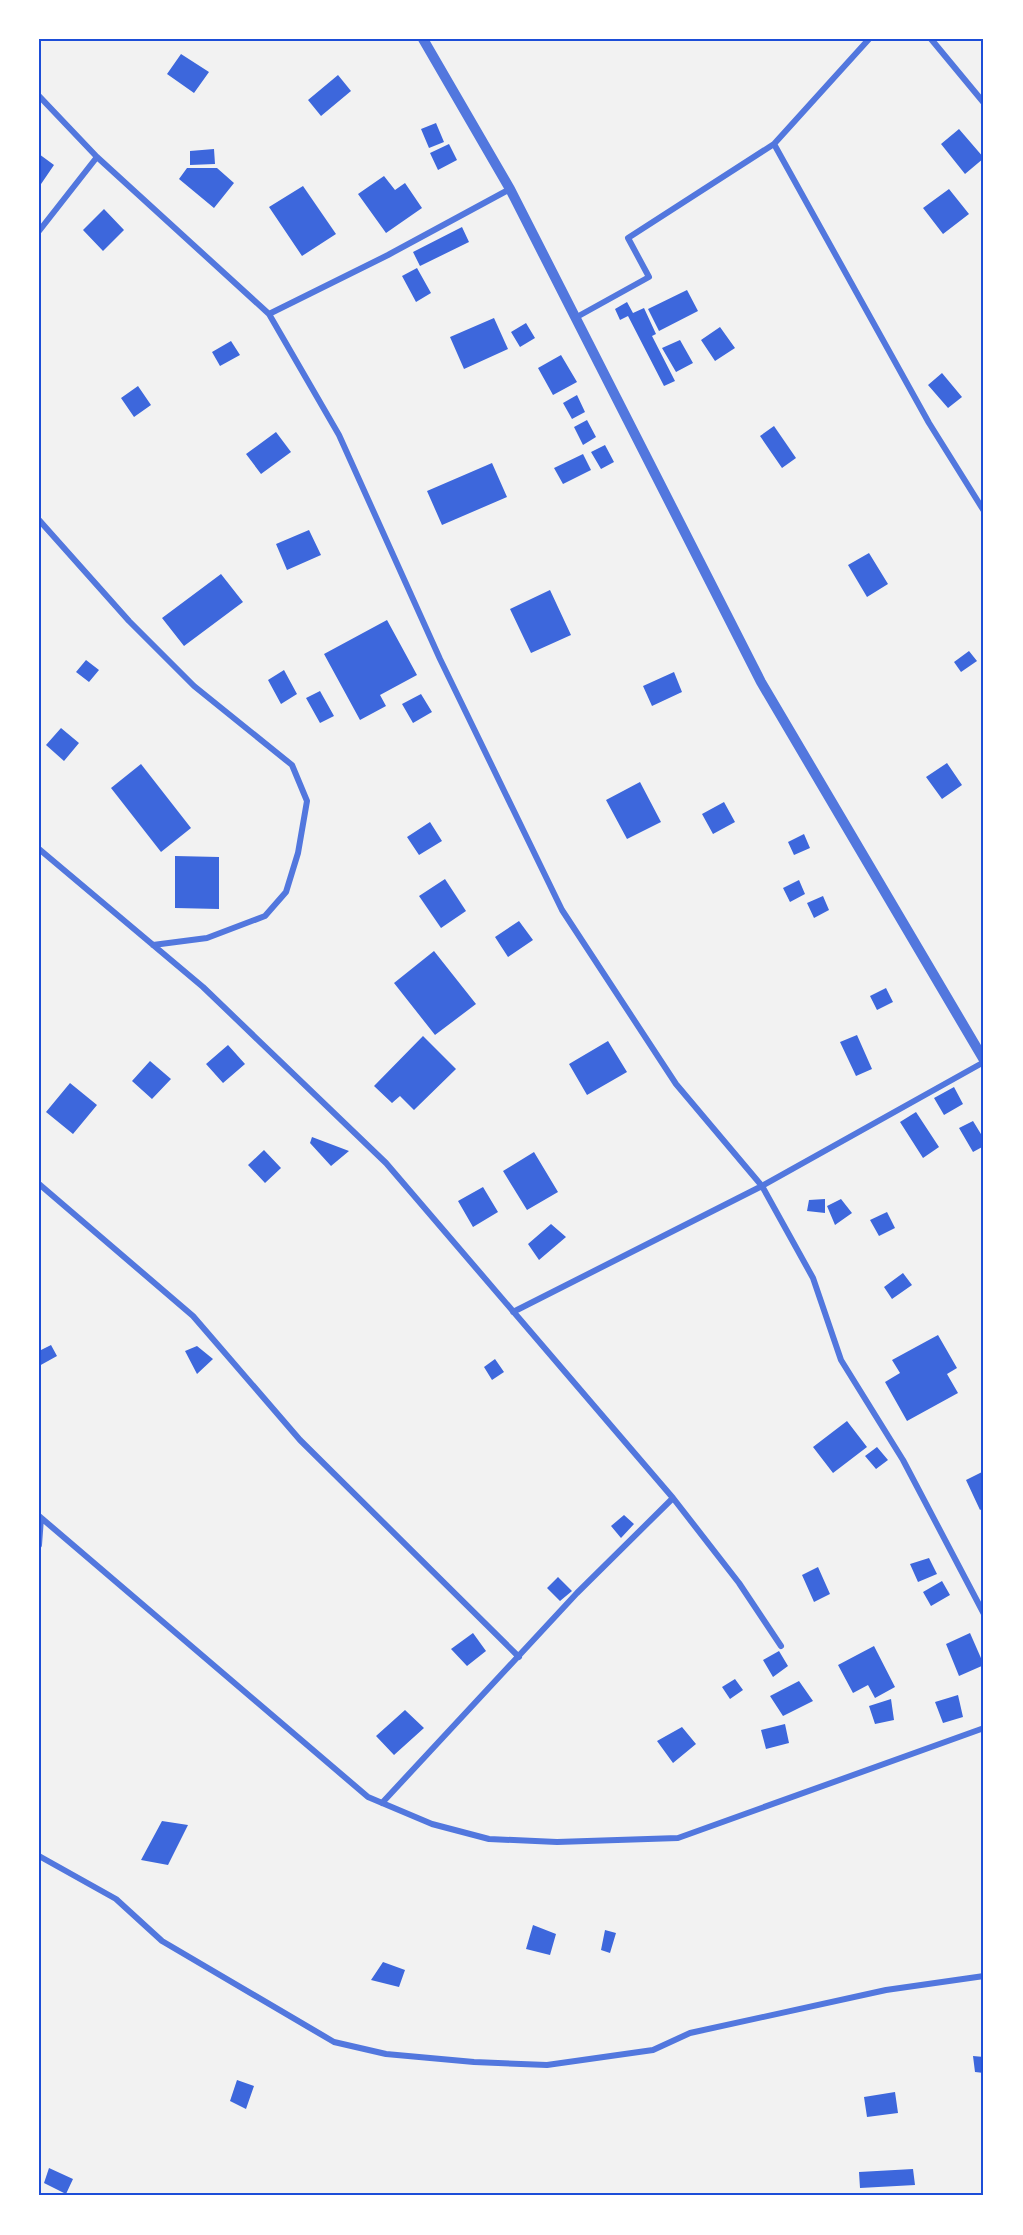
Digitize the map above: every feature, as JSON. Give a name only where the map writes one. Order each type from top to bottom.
[{"type":"street","points":[[423,39],[510,189],[761,682],[984,1061],[762,1186],[513,1312]]},
{"type":"street","points":[[575,318],[649,277],[628,238],[774,144],[869,39]]},
{"type":"street","points":[[931,39],[984,103]]},
{"type":"street","points":[[39,96],[97,157],[269,314],[339,435],[440,658],[562,910],[676,1084],[762,1186],[813,1278],[841,1359],[903,1461],[984,1614]]},
{"type":"street","points":[[774,144],[929,423],[984,511]]},
{"type":"street","points":[[39,231],[97,157]]},
{"type":"street","points":[[269,314],[387,255],[510,189]]},
{"type":"street","points":[[39,520],[129,621],[194,686],[292,765],[307,801],[298,853],[286,892],[265,916],[207,938],[153,945]]},
{"type":"street","points":[[39,849],[203,987],[386,1163],[673,1498],[739,1583],[781,1646]]},
{"type":"street","points":[[39,1184],[193,1316],[300,1440],[519,1656]]},
{"type":"street","points":[[382,1803],[576,1593],[673,1498]]},
{"type":"street","points":[[39,1545],[40,1517]]},
{"type":"street","points":[[40,1517],[368,1797],[432,1824],[489,1839],[557,1842],[678,1838],[984,1728]]},
{"type":"street","points":[[39,1856],[116,1899],[162,1941],[334,2042],[386,2054],[474,2062],[547,2065],[653,2050],[690,2032],[886,1990],[984,1976]]},
{"type":"building","points":[[181,54],[209,72],[194,93],[167,74]]},
{"type":"building","points":[[338,75],[351,91],[321,116],[308,100]]},
{"type":"building","points":[[436,123],[444,142],[429,148],[421,129]]},
{"type":"building","points":[[959,129],[984,158],[965,174],[941,144]]},
{"type":"building","points":[[449,144],[457,160],[438,170],[430,153]]},
{"type":"building","points":[[214,149],[215,164],[190,165],[190,151]]},
{"type":"building","points":[[39,154],[54,165],[39,187]]},
{"type":"building","points":[[187,168],[217,168],[234,183],[214,208],[179,179]]},
{"type":"building","points":[[384,176],[395,190],[405,183],[422,208],[386,233],[358,194]]},
{"type":"building","points":[[303,186],[336,234],[302,256],[269,207]]},
{"type":"building","points":[[949,189],[969,214],[943,234],[923,208]]},
{"type":"building","points":[[104,209],[124,230],[103,251],[83,230]]},
{"type":"building","points":[[462,227],[469,242],[420,266],[413,252]]},
{"type":"building","points":[[417,268],[431,293],[416,302],[402,276]]},
{"type":"building","points":[[687,290],[698,311],[659,331],[648,309]]},
{"type":"building","points":[[627,302],[633,313],[644,308],[656,334],[652,336],[675,381],[664,386],[628,316],[620,320],[615,309]]},
{"type":"building","points":[[494,318],[508,349],[464,369],[450,337]]},
{"type":"building","points":[[526,323],[535,338],[520,347],[511,332]]},
{"type":"building","points":[[720,327],[735,348],[715,361],[701,340]]},
{"type":"building","points":[[680,340],[693,363],[676,372],[662,348]]},
{"type":"building","points":[[231,341],[240,355],[220,366],[212,352]]},
{"type":"building","points":[[561,355],[577,382],[553,395],[538,368]]},
{"type":"building","points":[[942,373],[962,397],[948,408],[928,385]]},
{"type":"building","points":[[138,386],[151,405],[134,417],[121,398]]},
{"type":"building","points":[[577,395],[585,412],[572,419],[563,403]]},
{"type":"building","points":[[587,420],[596,437],[583,445],[574,427]]},
{"type":"building","points":[[774,426],[796,458],[782,468],[760,436]]},
{"type":"building","points":[[276,432],[291,452],[261,474],[246,454]]},
{"type":"building","points":[[605,445],[614,462],[601,469],[591,452]]},
{"type":"building","points":[[583,454],[591,470],[563,484],[554,468]]},
{"type":"building","points":[[492,463],[507,497],[442,525],[427,491]]},
{"type":"building","points":[[309,530],[321,555],[287,570],[276,544]]},
{"type":"building","points":[[869,553],[888,584],[867,597],[848,565]]},
{"type":"building","points":[[221,574],[243,602],[184,646],[162,618]]},
{"type":"building","points":[[550,590],[571,635],[531,653],[510,609]]},
{"type":"building","points":[[387,620],[417,675],[380,695],[386,706],[360,720],[324,654]]},
{"type":"building","points":[[969,651],[977,661],[961,672],[954,662]]},
{"type":"building","points":[[86,660],[99,670],[89,682],[76,672]]},
{"type":"building","points":[[284,670],[297,694],[281,704],[268,680]]},
{"type":"building","points":[[674,672],[682,692],[652,706],[643,686]]},
{"type":"building","points":[[320,691],[334,716],[320,723],[306,698]]},
{"type":"building","points":[[421,694],[432,712],[413,723],[402,704]]},
{"type":"building","points":[[61,728],[79,743],[64,761],[46,745]]},
{"type":"building","points":[[947,763],[962,785],[942,799],[926,777]]},
{"type":"building","points":[[141,764],[191,828],[161,852],[111,788]]},
{"type":"building","points":[[640,782],[661,822],[627,839],[606,800]]},
{"type":"building","points":[[724,802],[735,822],[713,834],[702,814]]},
{"type":"building","points":[[430,822],[442,841],[419,855],[407,837]]},
{"type":"building","points":[[804,834],[810,848],[794,855],[788,842]]},
{"type":"building","points":[[175,856],[219,857],[219,909],[175,908]]},
{"type":"building","points":[[445,879],[466,911],[441,928],[419,896]]},
{"type":"building","points":[[799,880],[805,894],[790,902],[783,888]]},
{"type":"building","points":[[823,896],[829,910],[814,918],[807,903]]},
{"type":"building","points":[[519,921],[533,940],[508,957],[495,937]]},
{"type":"building","points":[[434,951],[476,1004],[435,1035],[394,983]]},
{"type":"building","points":[[886,988],[893,1002],[877,1010],[870,996]]},
{"type":"building","points":[[857,1035],[872,1069],[856,1076],[840,1042]]},
{"type":"building","points":[[423,1036],[456,1069],[414,1110],[400,1096],[392,1103],[374,1086]]},
{"type":"building","points":[[608,1041],[627,1072],[587,1095],[569,1064]]},
{"type":"building","points":[[228,1045],[245,1064],[223,1083],[206,1064]]},
{"type":"building","points":[[150,1061],[171,1079],[152,1099],[132,1081]]},
{"type":"building","points":[[70,1083],[97,1105],[73,1134],[46,1112]]},
{"type":"building","points":[[954,1087],[963,1104],[944,1115],[934,1098]]},
{"type":"building","points":[[916,1112],[939,1147],[923,1158],[900,1122]]},
{"type":"building","points":[[973,1121],[984,1139],[984,1146],[973,1152],[959,1128]]},
{"type":"building","points":[[312,1137],[349,1151],[331,1166],[310,1143]]},
{"type":"building","points":[[264,1150],[281,1168],[265,1183],[248,1165]]},
{"type":"building","points":[[534,1152],[558,1192],[527,1210],[503,1171]]},
{"type":"building","points":[[483,1187],[498,1212],[473,1227],[458,1201]]},
{"type":"building","points":[[825,1199],[825,1213],[807,1211],[809,1200]]},
{"type":"building","points":[[841,1199],[852,1213],[835,1225],[827,1206]]},
{"type":"building","points":[[887,1212],[895,1228],[879,1236],[870,1220]]},
{"type":"building","points":[[551,1224],[566,1237],[539,1260],[528,1244]]},
{"type":"building","points":[[903,1273],[912,1285],[892,1299],[884,1287]]},
{"type":"building","points":[[938,1335],[957,1368],[947,1374],[958,1393],[907,1421],[885,1382],[900,1373],[892,1360]]},
{"type":"building","points":[[51,1345],[57,1356],[39,1366],[39,1351]]},
{"type":"building","points":[[197,1346],[213,1359],[197,1374],[185,1351]]},
{"type":"building","points":[[495,1359],[504,1372],[492,1380],[484,1367]]},
{"type":"building","points":[[847,1421],[867,1447],[833,1473],[813,1447]]},
{"type":"building","points":[[877,1447],[888,1460],[876,1469],[865,1456]]},
{"type":"building","points":[[984,1471],[984,1508],[980,1510],[966,1480]]},
{"type":"building","points":[[624,1515],[634,1524],[621,1538],[611,1526]]},
{"type":"building","points":[[929,1558],[937,1574],[918,1582],[910,1564]]},
{"type":"building","points":[[818,1567],[830,1594],[814,1602],[802,1575]]},
{"type":"building","points":[[558,1577],[572,1591],[560,1601],[547,1588]]},
{"type":"building","points":[[942,1581],[950,1595],[931,1606],[923,1592]]},
{"type":"building","points":[[473,1633],[486,1651],[467,1666],[451,1649]]},
{"type":"building","points":[[970,1633],[984,1665],[959,1676],[946,1644]]},
{"type":"building","points":[[874,1646],[895,1687],[875,1698],[868,1685],[853,1693],[838,1665]]},
{"type":"building","points":[[779,1651],[788,1666],[773,1677],[763,1660]]},
{"type":"building","points":[[735,1679],[743,1690],[730,1699],[722,1687]]},
{"type":"building","points":[[799,1681],[813,1701],[783,1716],[770,1696]]},
{"type":"building","points":[[958,1695],[963,1717],[943,1723],[935,1702]]},
{"type":"building","points":[[891,1699],[894,1720],[875,1724],[869,1706]]},
{"type":"building","points":[[405,1710],[424,1728],[394,1755],[376,1736]]},
{"type":"building","points":[[785,1724],[789,1743],[766,1749],[761,1730]]},
{"type":"building","points":[[682,1727],[696,1744],[673,1763],[657,1741]]},
{"type":"building","points":[[162,1821],[188,1825],[168,1865],[141,1860]]},
{"type":"building","points":[[533,1925],[556,1934],[550,1955],[526,1949]]},
{"type":"building","points":[[605,1930],[616,1933],[610,1953],[601,1950]]},
{"type":"building","points":[[383,1962],[405,1970],[399,1987],[371,1980]]},
{"type":"building","points":[[973,2056],[984,2057],[984,2073],[975,2072]]},
{"type":"building","points":[[237,2080],[254,2086],[246,2109],[230,2101]]},
{"type":"building","points":[[895,2092],[898,2113],[867,2117],[864,2097]]},
{"type":"building","points":[[49,2168],[73,2179],[66,2194],[44,2183]]},
{"type":"building","points":[[913,2169],[915,2185],[860,2188],[859,2172]]}]
